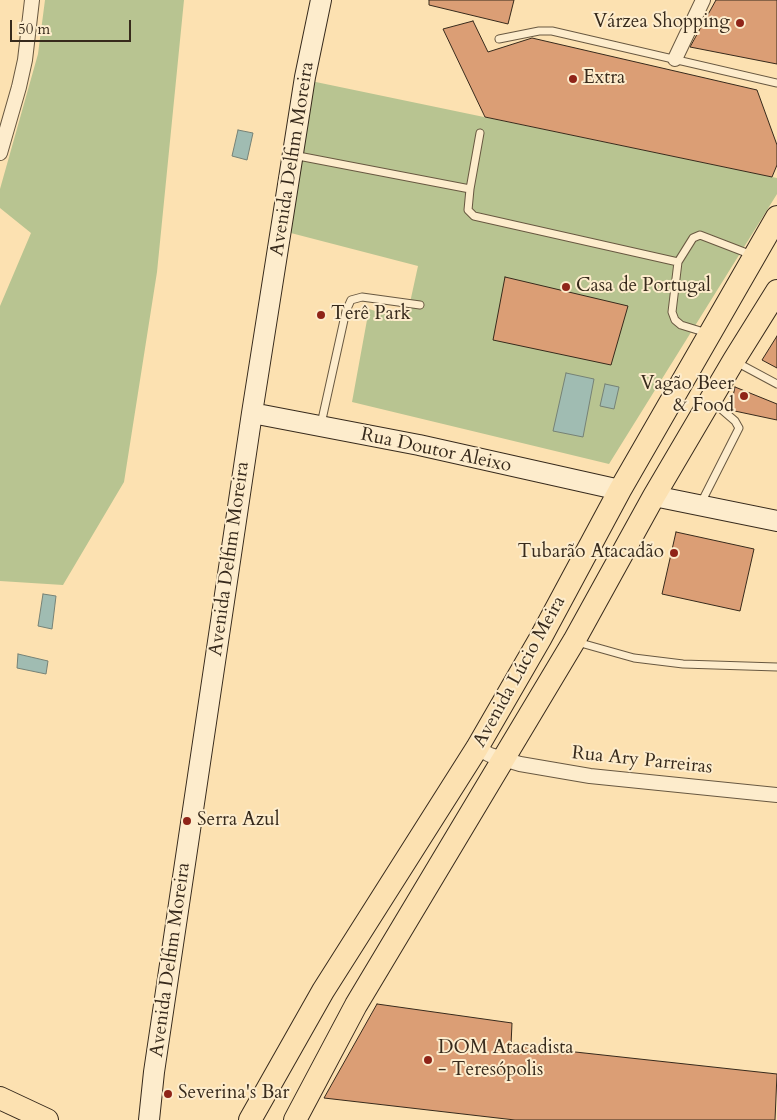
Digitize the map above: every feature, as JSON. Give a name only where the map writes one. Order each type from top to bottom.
[{"type":"main road","name":"Avenida Delfim Moreira","points":[[149,1120],[154,1072],[252,413],[305,76],[321,0]]},
{"type":"main road","name":"Avenida Lúcio Meira","points":[[250,1120],[323,991],[478,748],[540,639],[620,490],[777,217]]},
{"type":"main road","name":"Avenida Lúcio Meira","points":[[295,1120],[356,1005],[574,641],[654,496],[777,291]]},
{"type":"main road","name":"Rua Doutor Aleixo","points":[[252,413],[419,445],[620,490]]},
{"type":"main road","points":[[654,496],[777,521]]},
{"type":"main road","points":[[323,991],[356,1005]]},
{"type":"main road","points":[[0,1098],[32,1117]]},
{"type":"street","points":[[0,153],[25,60],[32,0]]},
{"type":"street","points":[[675,59],[703,0]]},
{"type":"street","name":"Rua Ary Parreiras","points":[[478,748],[503,760],[590,776],[777,795]]},
{"type":"lane","points":[[499,39],[539,31],[552,31],[777,83]]},
{"type":"lane","points":[[480,133],[468,210],[474,216],[678,262]]},
{"type":"lane","points":[[293,155],[470,189]]},
{"type":"lane","points":[[710,334],[681,325],[675,320],[672,312],[678,262],[692,238],[700,235],[754,256]]},
{"type":"lane","points":[[321,427],[346,311],[351,300],[362,297],[420,305]]},
{"type":"lane","points":[[734,360],[777,384]]},
{"type":"lane","points":[[700,505],[739,428],[735,421],[710,400]]},
{"type":"lane","points":[[574,641],[634,658],[683,664],[777,666]]},
{"type":"green space","points":[[45,0],[184,0],[157,272],[124,482],[63,585],[0,581],[0,306],[31,233],[0,208],[0,189],[38,54]]},
{"type":"green space","name":"Casa de Portugal","points":[[311,81],[777,178],[777,194],[609,464],[352,402],[369,309],[406,321],[418,266],[287,232]]},
{"type":"water","points":[[238,130],[253,133],[247,160],[232,156]]},
{"type":"water","points":[[566,373],[594,379],[583,437],[553,431]]},
{"type":"water","points":[[605,384],[619,387],[614,409],[600,406]]},
{"type":"water","points":[[43,594],[56,596],[52,629],[38,626]]},
{"type":"water","points":[[18,654],[48,661],[46,674],[17,668]]},
{"type":"building","points":[[429,0],[514,0],[508,24],[429,5]]},
{"type":"building","name":"Várzea Shopping","points":[[716,0],[777,0],[777,64],[690,47]]},
{"type":"building","points":[[473,21],[488,52],[532,38],[757,90],[777,145],[777,165],[772,177],[485,117],[443,29]]},
{"type":"building","points":[[505,277],[628,306],[611,365],[493,340]]},
{"type":"building","points":[[777,336],[777,368],[762,360]]},
{"type":"building","name":"Vagão Beer & Food","points":[[735,387],[777,404],[777,420],[730,410]]},
{"type":"building","points":[[676,532],[754,549],[740,611],[662,594]]},
{"type":"building","points":[[377,1004],[512,1023],[511,1045],[777,1074],[775,1120],[515,1120],[324,1098]]},
{"type":"place","name":"Várzea Shopping","points":[[740,23]]},
{"type":"place","name":"Extra","points":[[573,79]]},
{"type":"place","name":"Casa de Portugal","points":[[566,287]]},
{"type":"place","name":"Terê Park","points":[[321,315]]},
{"type":"place","name":"Vagão Beer & Food","points":[[744,396]]},
{"type":"place","name":"Tubarão Atacadão","points":[[674,553]]},
{"type":"place","name":"Serra Azul","points":[[187,821]]},
{"type":"place","name":"DOM Atacadista - Teresópolis","points":[[428,1060]]},
{"type":"place","name":"Severina's Bar","points":[[168,1094]]}]
